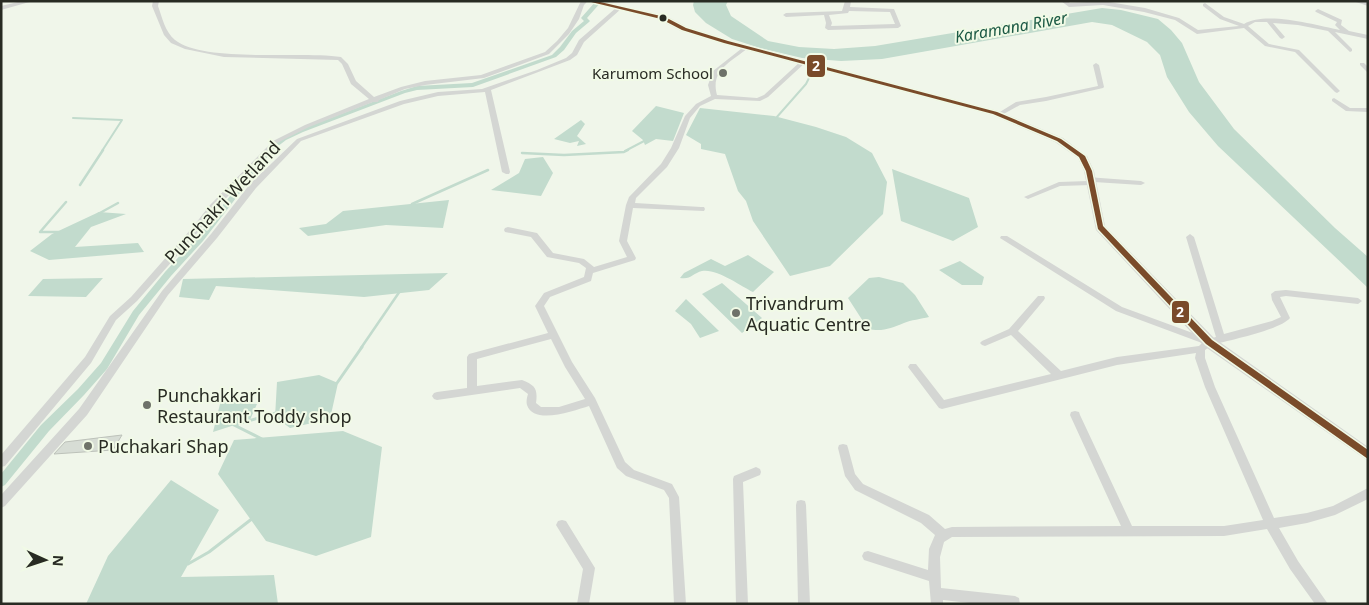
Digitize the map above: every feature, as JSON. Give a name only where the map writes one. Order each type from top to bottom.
[{"type":"main road","points":[[587,1],[663,18],[692,32],[998,115],[1059,140],[1082,156],[1091,181],[1100,227],[1205,346],[1368,455]]},
{"type":"street","points":[[3,9],[28,1]]},
{"type":"street","points":[[156,1],[155,6],[166,34],[176,44],[206,53],[224,55],[339,58],[344,61],[352,81],[375,101]]},
{"type":"street","name":"Punchakri Wetland","points":[[1,463],[88,360],[113,318],[134,299],[213,207],[271,145],[307,126],[375,101],[403,88],[425,83],[482,77],[547,53],[556,46],[576,20],[581,4],[587,1]]},
{"type":"street","points":[[846,9],[848,1]]},
{"type":"street","points":[[1064,1],[1070,4],[1103,3],[1146,10],[1177,19],[1197,32],[1246,27],[1253,21],[1268,20],[1298,23],[1368,37]]},
{"type":"street","points":[[1358,1],[1368,4]]},
{"type":"street","points":[[1205,5],[1222,18],[1246,27],[1267,45],[1297,51],[1336,90]]},
{"type":"street","points":[[1,503],[83,412],[165,293],[214,236],[253,186],[299,140],[402,102],[423,96],[488,90],[568,59],[575,54],[581,41],[619,8]]},
{"type":"street","points":[[786,15],[843,12],[846,9],[892,10],[898,26],[828,29],[829,23],[826,13]]},
{"type":"street","points":[[1318,11],[1340,21],[1338,25],[1347,33]]},
{"type":"street","points":[[1268,20],[1282,37]]},
{"type":"street","points":[[1330,30],[1350,50]]},
{"type":"street","points":[[714,97],[711,85],[715,72],[746,47]]},
{"type":"street","points":[[590,271],[632,258],[623,241],[633,197],[649,182],[675,148],[687,117],[698,105],[714,97],[758,100],[766,96],[802,62]]},
{"type":"street","points":[[998,115],[1018,103],[1101,87],[1096,64]]},
{"type":"street","points":[[1362,64],[1368,71]]},
{"type":"street","points":[[488,90],[506,172]]},
{"type":"street","points":[[1334,100],[1348,110],[1368,110]]},
{"type":"street","points":[[1028,197],[1059,184],[1091,181],[1141,183]]},
{"type":"street","points":[[630,205],[701,210]]},
{"type":"street","points":[[508,230],[534,235],[550,255],[587,264],[590,271],[588,279],[547,295],[542,299],[539,306],[568,364],[592,401],[621,465],[630,473],[668,488],[674,497],[680,604]]},
{"type":"street","points":[[1190,237],[1221,339]]},
{"type":"street","points":[[1004,238],[1119,309],[1205,346]]},
{"type":"street","points":[[913,366],[942,405],[1117,361],[1205,346],[1221,339],[1275,324],[1286,318],[1276,300],[1275,294],[1286,293],[1358,302]]},
{"type":"street","points":[[986,343],[1012,331],[1041,298]]},
{"type":"street","points":[[1012,331],[1059,375]]},
{"type":"street","points":[[472,392],[472,357],[554,335]]},
{"type":"street","points":[[1205,346],[1200,358],[1207,380],[1271,525],[1294,565],[1322,604]]},
{"type":"street","points":[[437,396],[522,384],[533,392],[531,404],[538,411],[550,412],[592,401]]},
{"type":"street","points":[[1076,415],[1129,531]]},
{"type":"street","points":[[843,448],[850,476],[859,487],[925,519],[943,535]]},
{"type":"street","points":[[742,604],[738,479],[756,472]]},
{"type":"street","points":[[1015,602],[937,598],[935,555],[937,543],[943,535],[952,532],[1224,531],[1307,518],[1335,510],[1368,493]]},
{"type":"street","points":[[801,505],[804,604]]},
{"type":"street","points":[[562,525],[589,568],[583,604]]},
{"type":"street","points":[[868,556],[936,578]]},
{"type":"water","name":"Karamana River","points":[[694,1],[728,1],[726,5],[731,16],[768,41],[799,47],[834,49],[875,46],[1102,8],[1121,10],[1158,19],[1182,43],[1199,82],[1234,129],[1335,228],[1368,257],[1368,288],[1218,146],[1189,112],[1167,77],[1160,55],[1147,42],[1112,25],[1092,22],[882,59],[841,61],[802,58],[732,39],[706,23],[695,12]]},
{"type":"water","points":[[656,106],[684,113],[673,141],[656,139],[645,145],[643,140],[632,131]]},
{"type":"water","points":[[700,108],[774,116],[846,137],[872,153],[887,182],[883,214],[830,266],[790,276],[753,221],[746,201],[738,191],[725,154],[701,149],[701,144],[686,135]]},
{"type":"water","points":[[581,120],[585,124],[577,136],[586,144],[577,146],[579,141],[570,143],[554,139]]},
{"type":"water","points":[[543,157],[553,173],[541,196],[491,190],[519,173],[525,159]]},
{"type":"water","points":[[892,169],[969,198],[978,227],[953,241],[901,221]]},
{"type":"water","points":[[449,200],[443,228],[386,225],[308,236],[299,228],[326,224],[343,211]]},
{"type":"water","points":[[99,212],[126,214],[91,227],[75,247],[138,243],[144,252],[49,260],[30,251],[52,234]]},
{"type":"water","points":[[748,255],[774,272],[753,292],[714,272],[702,271],[687,278],[680,278],[684,273],[711,259],[725,266]]},
{"type":"water","points":[[960,261],[984,277],[982,285],[962,285],[939,270]]},
{"type":"water","points":[[448,273],[429,290],[364,297],[216,286],[209,300],[179,297],[183,279]]},
{"type":"water","points":[[879,277],[903,283],[915,295],[929,317],[887,329],[868,329],[848,298],[869,278]]},
{"type":"water","points":[[103,278],[86,297],[28,296],[43,279]]},
{"type":"water","points":[[722,283],[762,318],[742,333],[702,294]]},
{"type":"water","points":[[686,299],[719,331],[700,338],[691,324],[675,311]]},
{"type":"water","points":[[319,375],[338,383],[330,419],[290,428],[275,417],[277,382]]},
{"type":"water","points":[[221,400],[257,404],[250,420],[213,432]]},
{"type":"water","points":[[343,431],[382,447],[371,537],[316,556],[266,541],[218,474],[234,440]]},
{"type":"water","points":[[171,480],[219,510],[181,577],[274,575],[278,604],[86,604],[108,556]]},
{"type":"building","name":"Puchakari Shap","points":[[122,435],[113,450],[54,454],[65,442]]},
{"type":"waterway","points":[[1,482],[45,428],[104,366],[136,313],[200,239],[271,149],[284,139],[301,131],[403,92],[417,88],[473,85],[554,56],[562,49],[574,32],[587,21],[584,18],[599,1]]},
{"type":"waterway","points":[[776,118],[806,84],[814,68]]},
{"type":"waterway","points":[[73,118],[122,120],[102,151]]},
{"type":"waterway","points":[[625,151],[646,140]]},
{"type":"waterway","points":[[80,185],[103,150]]},
{"type":"waterway","points":[[522,153],[564,155],[624,152],[628,150]]},
{"type":"waterway","points":[[412,204],[488,170]]},
{"type":"waterway","points":[[59,232],[40,232],[66,202]]},
{"type":"waterway","points":[[98,214],[118,203]]},
{"type":"waterway","points":[[361,348],[400,291]]},
{"type":"waterway","points":[[337,383],[362,347]]},
{"type":"waterway","points":[[262,439],[234,425],[276,413]]},
{"type":"waterway","points":[[188,564],[209,552],[253,518]]},
{"type":"transit line","name":"2","points":[[589,1],[663,18],[684,29],[726,42],[995,113],[1059,140],[1082,156],[1089,171],[1100,227],[1209,342],[1368,455]]},
{"type":"place","name":"Karumom School","points":[[723,73]]},
{"type":"place","name":"Trivandrum Aquatic Centre","points":[[736,313]]},
{"type":"place","name":"Punchakkari Restaurant Toddy shop","points":[[147,405]]},
{"type":"place","name":"Puchakari Shap","points":[[88,446]]}]
